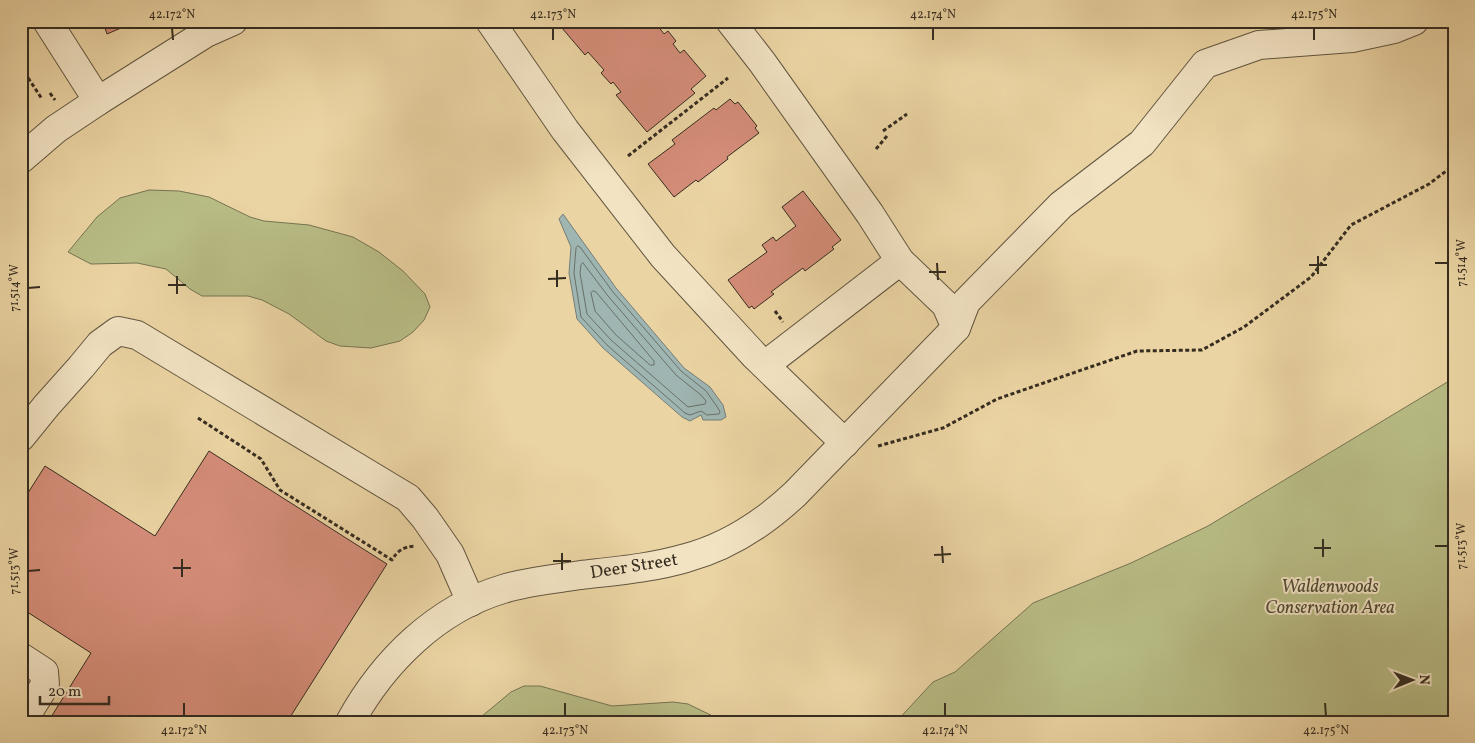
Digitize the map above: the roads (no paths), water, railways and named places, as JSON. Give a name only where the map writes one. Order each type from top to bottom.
[{"type":"street","points":[[47,21],[98,101]]},
{"type":"street","points":[[21,160],[56,129],[98,101],[206,33],[233,21]]},
{"type":"street","points":[[490,21],[565,130],[663,256],[764,365],[845,443]]},
{"type":"street","points":[[956,328],[966,302],[1061,205],[1142,143],[1206,64],[1259,45],[1352,38],[1394,29],[1414,21]]},
{"type":"street","points":[[742,25],[762,62],[900,260],[946,305],[956,328]]},
{"type":"street","points":[[764,365],[900,260]]},
{"type":"street","name":"Deer Street","points":[[350,722],[372,686],[403,650],[442,619],[471,602],[518,585],[657,565],[686,558],[711,549],[747,532],[782,506],[956,328]]},
{"type":"street","points":[[21,437],[100,344],[118,331],[137,335],[408,498],[425,518],[450,554],[471,602]]},
{"type":"street","points":[[21,657],[44,672],[45,685],[22,722]]},
{"type":"water","points":[[563,214],[616,288],[684,368],[710,387],[723,405],[726,417],[721,420],[703,420],[701,415],[690,421],[682,417],[603,348],[577,319],[569,273],[571,247],[559,219]]},
{"type":"park label","name":"Waldenwoods Conservation Area","points":[[1330,597]]}]
